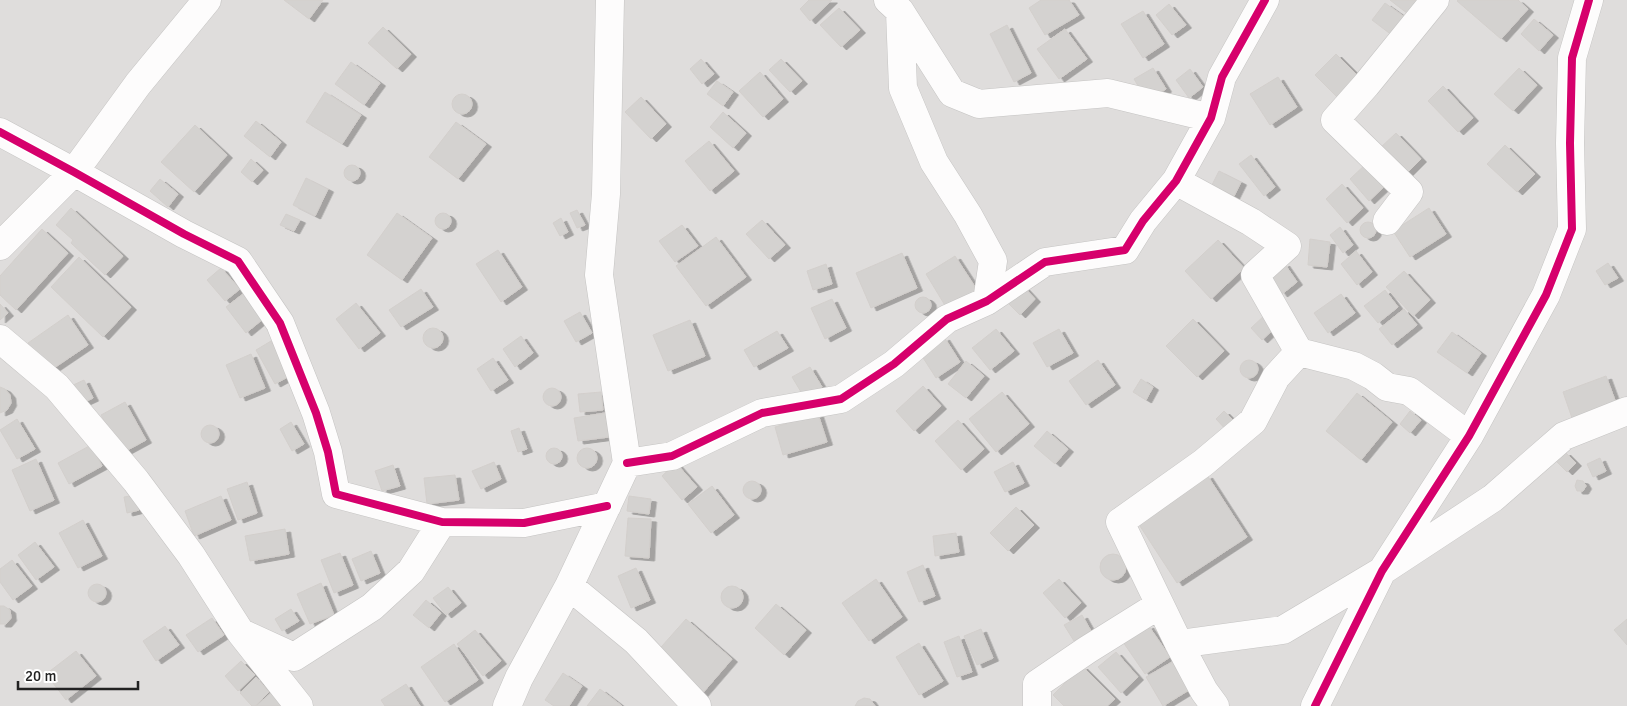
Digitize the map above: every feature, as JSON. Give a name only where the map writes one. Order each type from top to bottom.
[{"type":"street","points":[[0,246],[74,172],[138,84],[207,0]]},
{"type":"street","points":[[507,706],[519,678],[569,586],[627,463],[599,275],[606,194],[610,0]]},
{"type":"street","points":[[627,463],[672,456],[762,414],[841,399],[894,364],[946,319],[987,301],[1045,262],[1125,250],[1143,221],[1176,181],[1211,118],[1222,77],[1265,0]]},
{"type":"street","points":[[1387,221],[1409,192],[1335,120],[1435,0]]},
{"type":"street","points":[[1315,706],[1382,571],[1469,436],[1546,295],[1572,229],[1570,143],[1572,58],[1589,0]]},
{"type":"street","points":[[894,5],[903,88],[934,162],[968,215],[993,261],[987,301]]},
{"type":"street","points":[[894,5],[952,93],[979,104],[1108,93],[1211,118]]},
{"type":"street","points":[[0,132],[184,234],[238,261],[280,323],[316,413],[328,452],[336,494],[442,522],[524,523],[607,506]]},
{"type":"street","points":[[1176,181],[1251,222],[1287,246],[1255,275],[1300,352],[1354,366],[1373,376],[1387,387],[1409,391],[1469,436]]},
{"type":"street","points":[[0,339],[57,387],[136,481],[191,555],[241,633],[299,706]]},
{"type":"street","points":[[1215,706],[1204,691],[1159,606],[1120,522],[1203,463],[1253,422],[1276,377],[1300,352]]},
{"type":"street","points":[[1179,644],[1282,630],[1382,571],[1493,498],[1564,436],[1627,411]]},
{"type":"street","points":[[241,633],[294,657],[379,601],[411,571],[442,522]]},
{"type":"street","points":[[569,586],[636,641],[697,706]]},
{"type":"street","points":[[1037,706],[1038,684],[1087,650],[1159,606]]},
{"type":"shaded area","points":[[0,0],[1627,0],[1627,706],[0,706]]},
{"type":"building","points":[[284,0],[323,0],[309,19]]},
{"type":"building","points":[[809,0],[832,0],[810,21],[800,9]]},
{"type":"building","points":[[1041,0],[1069,0],[1079,15],[1045,35],[1029,8]]},
{"type":"building","points":[[1390,0],[1419,0],[1408,14]]},
{"type":"building","points":[[1458,0],[1518,0],[1528,9],[1501,39]]},
{"type":"building","points":[[1385,3],[1406,18],[1393,36],[1372,20]]},
{"type":"building","points":[[1169,4],[1186,25],[1172,35],[1156,15]]},
{"type":"building","points":[[839,8],[860,30],[841,47],[820,25]]},
{"type":"building","points":[[1143,11],[1164,44],[1143,58],[1121,24]]},
{"type":"building","points":[[1534,19],[1553,35],[1539,51],[1521,34]]},
{"type":"building","points":[[1007,25],[1031,73],[1014,82],[990,34]]},
{"type":"building","points":[[383,27],[411,54],[397,69],[368,43]]},
{"type":"building","points":[[1065,29],[1087,59],[1059,79],[1037,49]]},
{"type":"building","points":[[1336,54],[1360,78],[1339,99],[1315,75]]},
{"type":"building","points":[[701,59],[714,74],[702,84],[690,69]]},
{"type":"building","points":[[781,59],[802,81],[790,92],[769,70]]},
{"type":"building","points":[[351,62],[380,83],[364,105],[335,84]]},
{"type":"building","points":[[1153,68],[1166,89],[1147,101],[1134,79]]},
{"type":"building","points":[[1519,68],[1537,85],[1513,111],[1494,94]]},
{"type":"building","points":[[1190,69],[1203,87],[1189,98],[1176,80]]},
{"type":"building","points":[[760,72],[783,99],[763,117],[739,91]]},
{"type":"building","points":[[1278,77],[1297,107],[1270,125],[1250,94]]},
{"type":"building","points":[[717,81],[733,92],[723,106],[707,94]]},
{"type":"building","points":[[1443,86],[1473,118],[1458,132],[1428,101]]},
{"type":"building","points":[[325,92],[361,115],[342,144],[306,122]]},
{"type":"building","points":[[462,94],[469,97],[472,104],[469,111],[462,114],[455,111],[452,104],[455,97]]},
{"type":"building","points":[[641,97],[666,124],[651,139],[625,112]]},
{"type":"building","points":[[723,112],[746,133],[733,148],[710,127]]},
{"type":"building","points":[[256,121],[281,142],[270,157],[244,136]]},
{"type":"building","points":[[456,122],[486,144],[458,179],[429,157]]},
{"type":"building","points":[[195,125],[227,155],[194,192],[161,162]]},
{"type":"building","points":[[1396,133],[1421,159],[1405,175],[1380,148]]},
{"type":"building","points":[[709,141],[734,171],[710,191],[685,161]]},
{"type":"building","points":[[1505,145],[1535,174],[1517,192],[1487,164]]},
{"type":"building","points":[[1251,155],[1275,187],[1264,196],[1239,164]]},
{"type":"building","points":[[251,159],[263,170],[252,182],[241,172]]},
{"type":"building","points":[[1368,162],[1387,184],[1369,201],[1350,179]]},
{"type":"building","points":[[349,165],[355,165],[360,170],[358,179],[349,181],[344,176],[344,170]]},
{"type":"building","points":[[1219,171],[1241,182],[1234,196],[1212,185]]},
{"type":"building","points":[[306,178],[328,189],[315,216],[293,205]]},
{"type":"building","points":[[160,179],[178,194],[168,207],[150,191]]},
{"type":"building","points":[[1342,184],[1363,208],[1347,223],[1326,199]]},
{"type":"building","points":[[71,208],[123,256],[105,275],[71,243],[73,240],[56,225]]},
{"type":"building","points":[[1429,208],[1446,234],[1410,257],[1393,231]]},
{"type":"building","points":[[577,210],[585,225],[577,228],[570,213]]},
{"type":"building","points":[[397,213],[432,238],[402,280],[367,255]]},
{"type":"building","points":[[440,213],[446,213],[451,218],[449,227],[440,229],[435,224],[435,218]]},
{"type":"building","points":[[286,214],[300,220],[294,231],[280,225]]},
{"type":"building","points":[[561,218],[568,232],[560,236],[553,223]]},
{"type":"building","points":[[762,220],[785,245],[769,259],[746,234]]},
{"type":"building","points":[[1365,222],[1371,222],[1376,227],[1374,236],[1365,238],[1360,233],[1360,227]]},
{"type":"building","points":[[682,225],[698,246],[675,262],[659,241]]},
{"type":"building","points":[[1340,227],[1353,245],[1343,253],[1330,235]]},
{"type":"building","points":[[42,229],[68,253],[16,310],[0,295],[0,276]]},
{"type":"building","points":[[716,237],[746,277],[706,306],[676,266]]},
{"type":"building","points":[[1310,239],[1330,242],[1327,267],[1308,265]]},
{"type":"building","points":[[1218,240],[1244,268],[1211,299],[1185,271]]},
{"type":"building","points":[[498,250],[522,287],[501,302],[476,264]]},
{"type":"building","points":[[1356,251],[1372,272],[1357,285],[1341,264]]},
{"type":"building","points":[[902,253],[917,288],[871,308],[856,273]]},
{"type":"building","points":[[955,256],[979,293],[949,312],[926,274]]},
{"type":"building","points":[[79,257],[131,307],[103,337],[51,287]]},
{"type":"building","points":[[1284,263],[1297,282],[1282,294],[1268,275]]},
{"type":"building","points":[[1608,263],[1618,278],[1605,285],[1596,271]]},
{"type":"building","points":[[826,264],[832,284],[813,290],[807,271]]},
{"type":"building","points":[[221,268],[240,289],[225,301],[207,280]]},
{"type":"building","points":[[1404,271],[1430,300],[1413,316],[1386,287]]},
{"type":"building","points":[[1024,287],[1035,299],[1020,315],[1008,303]]},
{"type":"building","points":[[421,289],[433,307],[401,327],[389,310]]},
{"type":"building","points":[[1385,290],[1398,307],[1378,323],[1364,306]]},
{"type":"building","points":[[243,294],[263,319],[246,333],[226,307]]},
{"type":"building","points":[[1341,294],[1355,313],[1328,333],[1314,313]]},
{"type":"building","points":[[923,297],[929,299],[931,305],[929,311],[923,313],[917,311],[915,305],[917,299]]},
{"type":"building","points":[[832,299],[846,328],[825,339],[811,308]]},
{"type":"building","points":[[356,303],[380,333],[359,349],[336,319]]},
{"type":"building","points":[[0,304],[8,313],[0,320]]},
{"type":"building","points":[[1404,309],[1417,325],[1392,345],[1379,329]]},
{"type":"building","points":[[580,312],[592,333],[576,342],[564,321]]},
{"type":"building","points":[[1266,314],[1277,326],[1262,340],[1251,328]]},
{"type":"building","points":[[68,315],[88,345],[48,372],[28,343]]},
{"type":"building","points":[[1193,319],[1224,351],[1197,377],[1166,346]]},
{"type":"building","points":[[690,320],[705,356],[668,371],[653,335]]},
{"type":"building","points":[[429,328],[437,328],[443,334],[443,342],[437,348],[429,348],[423,342],[423,334]]},
{"type":"building","points":[[996,329],[1014,351],[990,370],[972,348]]},
{"type":"building","points":[[1059,329],[1073,353],[1047,367],[1033,343]]},
{"type":"building","points":[[777,331],[788,348],[754,367],[744,350]]},
{"type":"building","points":[[1452,332],[1481,353],[1467,373],[1437,352]]},
{"type":"building","points":[[521,336],[533,353],[515,367],[503,349]]},
{"type":"building","points":[[944,337],[960,362],[936,378],[920,353]]},
{"type":"building","points":[[271,341],[291,375],[275,384],[256,350]]},
{"type":"building","points":[[251,354],[265,388],[240,398],[226,365]]},
{"type":"building","points":[[493,358],[508,380],[491,391],[477,369]]},
{"type":"building","points":[[1098,360],[1115,385],[1086,405],[1069,381]]},
{"type":"building","points":[[1249,360],[1257,365],[1258,369],[1253,377],[1249,378],[1241,373],[1240,369],[1245,361]]},
{"type":"building","points":[[966,361],[984,376],[966,398],[948,384]]},
{"type":"building","points":[[810,367],[822,387],[804,397],[792,377]]},
{"type":"building","points":[[1606,376],[1616,403],[1572,418],[1563,392]]},
{"type":"building","points":[[1141,379],[1153,387],[1146,400],[1133,392]]},
{"type":"building","points":[[84,380],[93,398],[80,404],[71,386]]},
{"type":"building","points":[[923,386],[941,406],[914,431],[896,411]]},
{"type":"building","points":[[0,387],[5,389],[10,395],[11,403],[7,410],[0,413]]},
{"type":"building","points":[[552,388],[558,391],[561,397],[558,403],[552,406],[546,403],[543,397],[546,391]]},
{"type":"building","points":[[601,392],[603,410],[580,412],[578,394]]},
{"type":"building","points":[[1002,392],[1029,424],[996,452],[969,419]]},
{"type":"building","points":[[1357,393],[1392,422],[1361,460],[1326,431]]},
{"type":"building","points":[[125,402],[146,440],[122,453],[101,415]]},
{"type":"building","points":[[1224,411],[1238,425],[1229,433],[1216,419]]},
{"type":"building","points":[[1410,411],[1421,420],[1410,433],[1400,424]]},
{"type":"building","points":[[605,413],[609,437],[578,441],[574,418]]},
{"type":"building","points":[[818,414],[827,442],[783,455],[775,427]]},
{"type":"building","points":[[17,419],[35,449],[17,459],[0,430]]},
{"type":"building","points":[[958,420],[984,449],[961,470],[935,441]]},
{"type":"building","points":[[291,422],[304,444],[292,451],[280,429]]},
{"type":"building","points":[[206,425],[214,425],[219,430],[217,441],[206,443],[201,438],[201,430]]},
{"type":"building","points":[[519,428],[527,449],[518,452],[511,431]]},
{"type":"building","points":[[1047,431],[1068,449],[1055,464],[1034,446]]},
{"type":"building","points":[[91,445],[102,466],[69,484],[58,463]]},
{"type":"building","points":[[554,448],[560,450],[562,456],[560,462],[554,464],[548,462],[546,456],[548,450]]},
{"type":"building","points":[[587,448],[594,451],[597,458],[594,465],[587,468],[580,465],[577,458],[580,451]]},
{"type":"building","points":[[1565,452],[1576,463],[1567,472],[1556,461]]},
{"type":"building","points":[[1600,458],[1606,471],[1593,477],[1587,464]]},
{"type":"building","points":[[36,459],[54,500],[30,511],[12,470]]},
{"type":"building","points":[[494,462],[501,479],[481,489],[472,471]]},
{"type":"building","points":[[1013,462],[1024,483],[1005,492],[994,472]]},
{"type":"building","points":[[676,463],[697,487],[682,500],[662,476]]},
{"type":"building","points":[[393,465],[400,486],[382,491],[375,471]]},
{"type":"building","points":[[455,475],[459,500],[427,504],[424,478]]},
{"type":"building","points":[[1207,475],[1247,537],[1177,583],[1136,520]]},
{"type":"building","points":[[1577,480],[1583,481],[1586,486],[1583,491],[1577,491],[1575,486]]},
{"type":"building","points":[[752,481],[758,484],[761,490],[758,496],[752,499],[746,496],[743,490],[746,484]]},
{"type":"building","points":[[247,482],[257,513],[238,520],[227,489]]},
{"type":"building","points":[[712,486],[734,515],[711,533],[688,504]]},
{"type":"building","points":[[136,495],[139,510],[127,513],[124,497]]},
{"type":"building","points":[[221,496],[231,520],[194,536],[185,511]]},
{"type":"building","points":[[629,496],[651,499],[649,514],[627,511]]},
{"type":"building","points":[[1016,507],[1034,525],[1008,551],[990,533]]},
{"type":"building","points":[[628,518],[651,519],[649,558],[625,556]]},
{"type":"building","points":[[83,520],[102,556],[78,568],[59,533]]},
{"type":"building","points":[[285,529],[289,554],[250,561],[245,536]]},
{"type":"building","points":[[956,533],[959,552],[935,556],[933,536]]},
{"type":"building","points":[[35,542],[54,567],[36,580],[18,555]]},
{"type":"building","points":[[371,551],[380,573],[361,581],[352,559]]},
{"type":"building","points":[[340,553],[353,585],[334,593],[321,560]]},
{"type":"building","points":[[1113,554],[1122,558],[1126,567],[1122,576],[1113,580],[1104,576],[1100,567],[1104,558]]},
{"type":"building","points":[[12,560],[32,586],[13,600],[0,582],[0,569]]},
{"type":"building","points":[[923,565],[935,596],[919,602],[907,572]]},
{"type":"building","points":[[636,568],[650,600],[631,608],[618,576]]},
{"type":"building","points":[[876,579],[902,617],[869,641],[842,603]]},
{"type":"building","points":[[1059,579],[1081,603],[1065,618],[1043,593]]},
{"type":"building","points":[[321,583],[334,615],[310,624],[297,594]]},
{"type":"building","points":[[97,584],[103,587],[106,593],[103,599],[97,602],[91,599],[88,593],[91,587]]},
{"type":"building","points":[[732,586],[740,589],[743,597],[740,605],[732,608],[724,605],[721,597],[724,589]]},
{"type":"building","points":[[448,587],[461,603],[446,615],[433,598]]},
{"type":"building","points":[[426,600],[441,613],[429,628],[413,615]]},
{"type":"building","points":[[776,604],[806,630],[784,655],[755,628]]},
{"type":"building","points":[[0,606],[10,610],[11,618],[6,624],[0,624]]},
{"type":"building","points":[[291,609],[299,621],[282,631],[275,619]]},
{"type":"building","points":[[1082,615],[1091,631],[1074,641],[1064,625]]},
{"type":"building","points":[[212,618],[224,635],[198,652],[186,635]]},
{"type":"building","points":[[686,619],[732,659],[701,695],[654,655]]},
{"type":"building","points":[[1627,619],[1627,645],[1614,630]]},
{"type":"building","points":[[1148,625],[1170,657],[1145,674],[1123,642]]},
{"type":"building","points":[[165,626],[179,645],[156,661],[143,641]]},
{"type":"building","points":[[981,629],[993,658],[977,665],[964,636]]},
{"type":"building","points":[[475,630],[501,661],[483,676],[457,644]]},
{"type":"building","points":[[959,636],[972,672],[957,677],[944,642]]},
{"type":"building","points":[[919,643],[943,681],[919,695],[896,657]]},
{"type":"building","points":[[454,644],[478,680],[445,702],[421,667]]},
{"type":"building","points":[[76,651],[96,676],[66,700],[46,674]]},
{"type":"building","points":[[1116,652],[1138,677],[1121,693],[1098,667]]},
{"type":"building","points":[[241,661],[255,675],[238,691],[225,676]]},
{"type":"building","points":[[1172,662],[1189,690],[1163,706],[1146,677]]},
{"type":"building","points":[[1082,666],[1115,699],[1107,706],[1064,706],[1053,695]]},
{"type":"building","points":[[563,673],[582,686],[569,706],[554,706],[545,700]]},
{"type":"building","points":[[256,677],[269,692],[255,706],[252,706],[240,693]]},
{"type":"building","points":[[406,684],[420,706],[385,706],[381,700]]},
{"type":"building","points":[[600,689],[622,706],[587,706]]},
{"type":"building","points":[[271,693],[282,706],[256,706]]},
{"type":"building","points":[[864,698],[870,699],[875,706],[855,706],[858,701]]},
{"type":"cycle path","points":[[627,463],[672,456],[762,413],[841,399],[894,364],[947,319],[987,301],[1045,262],[1125,250],[1143,221],[1176,181],[1211,118],[1222,77],[1265,0]]},
{"type":"cycle path","points":[[1315,706],[1382,571],[1469,436],[1546,295],[1572,229],[1570,143],[1572,58],[1589,0]]},
{"type":"cycle path","points":[[0,132],[184,234],[238,261],[280,323],[316,413],[328,452],[336,494],[442,522],[524,523],[607,506]]}]
